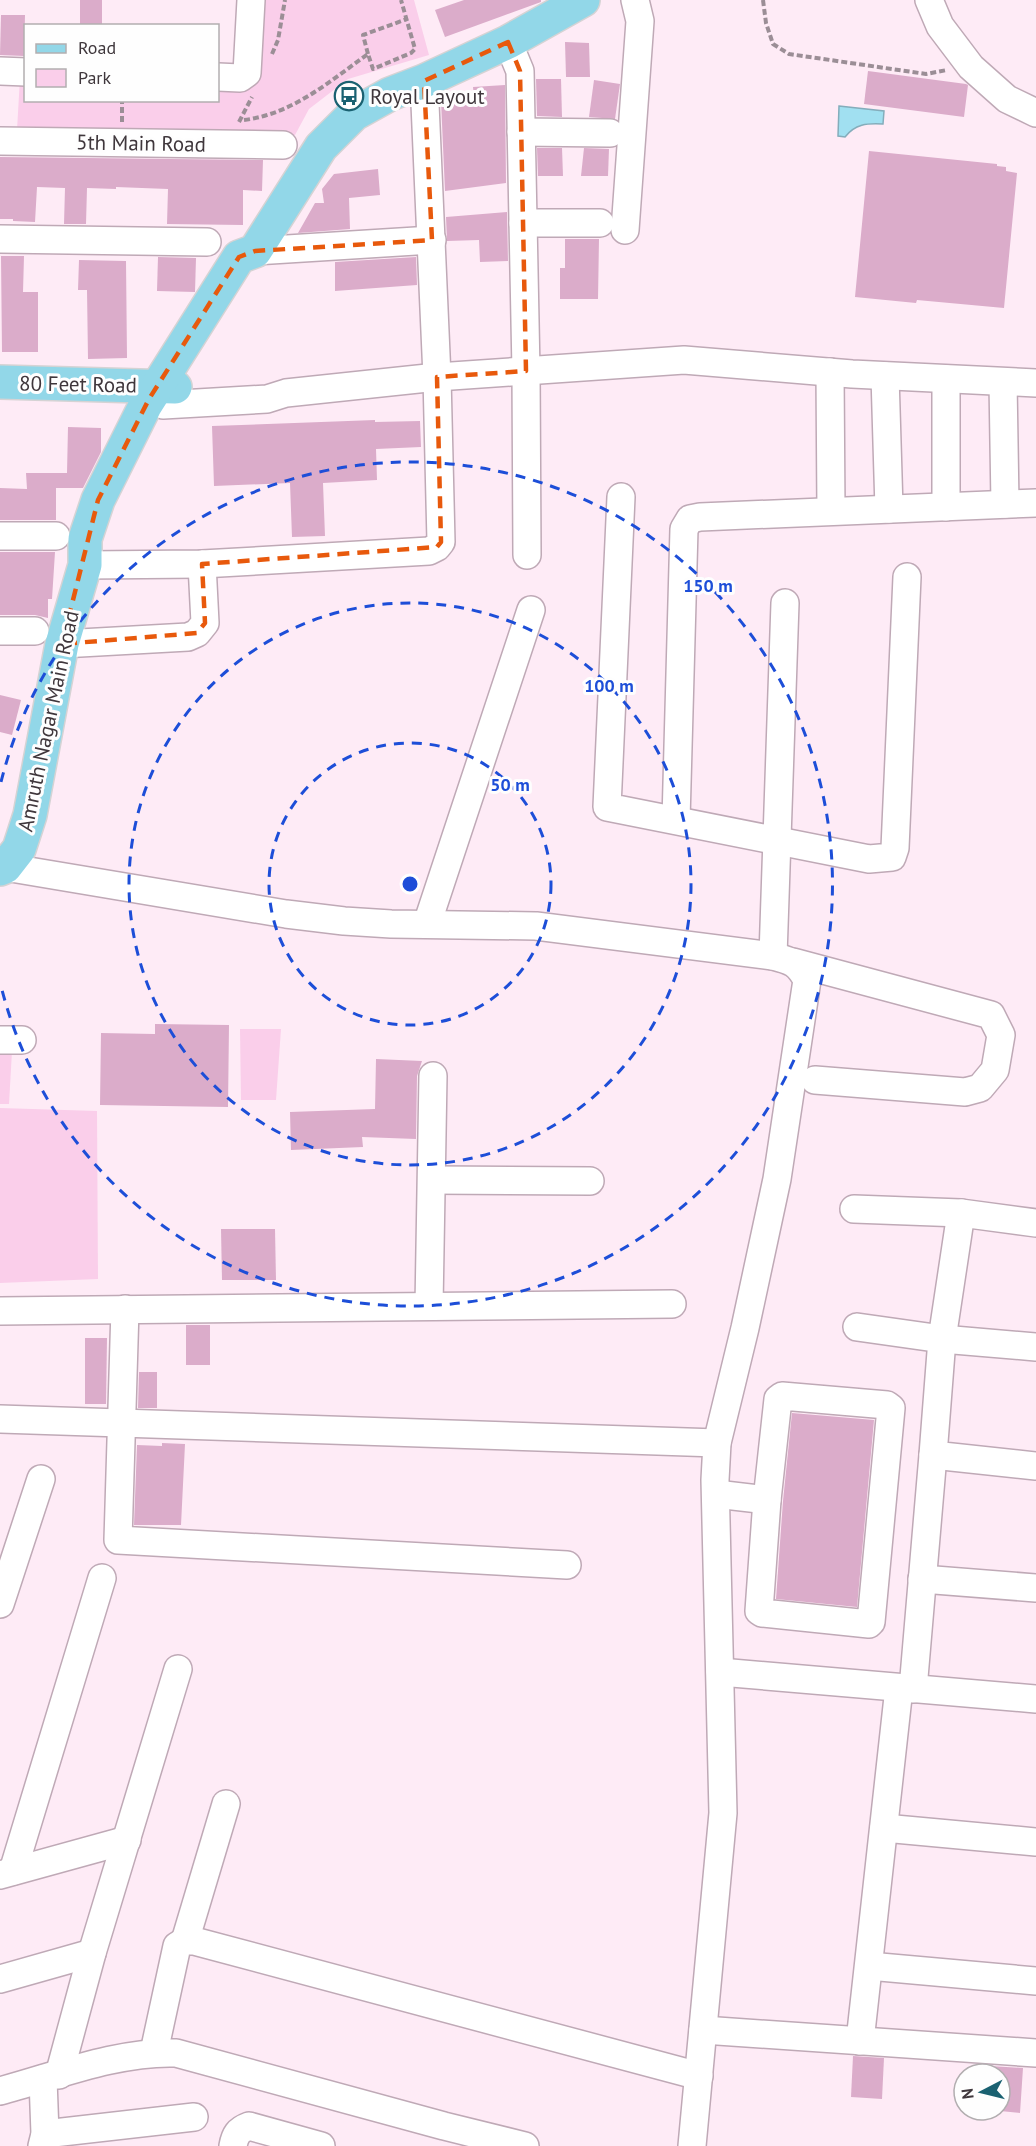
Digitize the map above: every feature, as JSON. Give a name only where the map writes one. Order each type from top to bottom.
[{"type":"main road","name":"Amruth Nagar Main Road","points":[[2,868],[19,849],[30,814],[48,638],[85,565],[85,539],[98,500],[240,257],[255,251],[321,147],[354,114],[390,94],[424,81],[508,42],[583,0]]},
{"type":"main road","name":"80 Feet Road","points":[[0,382],[160,396]]},
{"type":"main road","name":"80 Feet Road","points":[[0,405],[160,396]]},
{"type":"street","points":[[219,77],[240,78],[247,73],[251,0]]},
{"type":"street","points":[[523,223],[612,226],[640,21],[635,0]]},
{"type":"street","points":[[929,0],[940,26],[971,67],[1007,99],[1036,113]]},
{"type":"street","points":[[508,42],[520,71],[527,555]]},
{"type":"street","points":[[0,71],[24,72]]},
{"type":"street","points":[[85,565],[202,564],[429,551],[441,542],[432,240],[424,81]]},
{"type":"street","points":[[521,132],[610,133]]},
{"type":"street","name":"5th Main Road","points":[[0,141],[283,146]]},
{"type":"street","points":[[0,238],[207,242]]},
{"type":"street","points":[[255,251],[432,240]]},
{"type":"street","points":[[160,396],[264,384],[286,393],[437,377],[684,360],[885,376],[1036,383]]},
{"type":"street","points":[[830,372],[831,511]]},
{"type":"street","points":[[885,376],[889,509]]},
{"type":"street","points":[[946,379],[946,507]]},
{"type":"street","points":[[1003,382],[1005,504]]},
{"type":"street","points":[[621,497],[607,807],[869,859],[892,857],[895,848],[908,577]]},
{"type":"street","points":[[676,820],[686,524],[690,519],[1036,503]]},
{"type":"street","points":[[0,536],[56,536]]},
{"type":"street","points":[[0,631],[48,638],[188,637],[197,633],[205,623],[202,564]]},
{"type":"street","points":[[783,959],[777,841],[785,603]]},
{"type":"street","points":[[427,924],[531,610]]},
{"type":"street","points":[[2,868],[286,914],[344,921],[536,926],[783,959],[991,1015],[1001,1035],[995,1070],[980,1088],[965,1092],[815,1080]]},
{"type":"street","points":[[692,2146],[723,1813],[716,1494],[717,1443],[777,1179],[807,980],[802,971],[783,959]]},
{"type":"street","points":[[429,1306],[433,1076]]},
{"type":"street","points":[[432,1180],[590,1181]]},
{"type":"street","points":[[854,1209],[960,1213],[1036,1223]]},
{"type":"street","points":[[860,2041],[884,1828],[922,1578],[942,1339],[960,1213]]},
{"type":"street","points":[[0,1311],[672,1304]]},
{"type":"street","points":[[125,1309],[118,1540],[567,1565]]},
{"type":"street","points":[[856,1327],[942,1339],[1036,1347]]},
{"type":"street","points":[[780,1397],[889,1406],[891,1410],[870,1623],[867,1625],[760,1612],[767,1500],[780,1397]]},
{"type":"street","points":[[0,1419],[717,1443]]},
{"type":"street","points":[[933,1455],[1036,1466]]},
{"type":"street","points":[[0,1604],[41,1479]]},
{"type":"street","points":[[716,1494],[767,1500]]},
{"type":"street","points":[[6,1873],[102,1578]]},
{"type":"street","points":[[922,1578],[1036,1588]]},
{"type":"street","points":[[178,1669],[92,1953],[51,2077],[44,2140],[194,2117]]},
{"type":"street","points":[[720,1672],[1036,1699]]},
{"type":"street","points":[[185,1941],[226,1804]]},
{"type":"street","points":[[884,1828],[1036,1842]]},
{"type":"street","points":[[6,1873],[127,1840]]},
{"type":"street","points":[[154,2052],[177,1946],[185,1941],[194,1941],[699,2076]]},
{"type":"street","points":[[0,1979],[92,1953]]},
{"type":"street","points":[[868,1966],[1036,1981]]},
{"type":"street","points":[[703,2030],[1036,2053]]},
{"type":"street","points":[[0,2091],[131,2055],[154,2052],[176,2053],[525,2146]]},
{"type":"street","points":[[233,2146],[235,2136],[241,2129],[249,2126],[321,2146]]},
{"type":"path","points":[[401,0],[407,19],[415,49],[373,69],[363,35],[407,19]]},
{"type":"path","points":[[764,0],[766,23],[773,44],[789,54],[926,74],[971,67]]},
{"type":"path","points":[[240,120],[258,118],[301,102],[368,54]]},
{"type":"path","points":[[122,128],[123,102]]},
{"type":"highlighted area","points":[[508,42],[520,71],[526,371],[437,377],[441,542],[437,547],[202,564],[205,623],[197,633],[62,644],[98,500],[149,399],[239,257],[255,251],[432,240],[424,81]]},
{"type":"green space","points":[[259,0],[414,0],[429,55],[348,79],[309,109],[295,135],[17,130],[20,78],[24,79],[24,102],[219,102],[219,88],[230,88]]},
{"type":"green space","points":[[240,1029],[281,1029],[276,1100],[241,1100]]},
{"type":"green space","points":[[0,1050],[12,1051],[9,1104],[0,1104]]},
{"type":"green space","points":[[0,1108],[97,1111],[98,1279],[0,1283]]},
{"type":"water","points":[[839,106],[884,111],[883,124],[862,125],[853,129],[845,137],[838,136]]},
{"type":"building","points":[[80,0],[102,0],[102,24],[80,24]]},
{"type":"building","points":[[464,0],[541,0],[541,2],[445,37],[435,10]]},
{"type":"building","points":[[1,15],[25,15],[24,56],[0,55]]},
{"type":"building","points":[[565,42],[589,43],[590,77],[566,77]]},
{"type":"building","points":[[868,71],[966,84],[968,85],[964,117],[864,104]]},
{"type":"building","points":[[536,79],[561,79],[562,117],[537,116]]},
{"type":"building","points":[[594,80],[620,84],[615,119],[589,117]]},
{"type":"building","points":[[505,85],[506,183],[445,191],[441,101],[474,98],[473,87]]},
{"type":"building","points":[[537,148],[562,148],[563,176],[538,176]]},
{"type":"building","points":[[584,148],[609,149],[608,176],[581,176]]},
{"type":"building","points":[[869,151],[997,164],[997,166],[1006,167],[1006,171],[1017,173],[1004,308],[855,297]]},
{"type":"building","points":[[0,157],[263,160],[262,191],[243,190],[243,225],[167,224],[168,189],[116,187],[116,189],[87,188],[86,224],[64,224],[65,188],[37,187],[35,222],[13,221],[13,219],[0,219]]},
{"type":"building","points":[[378,169],[380,195],[349,198],[350,229],[298,233],[315,203],[324,203],[322,189],[334,174]]},
{"type":"building","points":[[507,212],[508,261],[480,262],[479,240],[447,241],[446,217]]},
{"type":"building","points":[[565,239],[599,239],[598,299],[560,299],[560,268],[565,268]]},
{"type":"building","points":[[1,256],[24,256],[23,292],[38,292],[38,352],[2,352]]},
{"type":"building","points":[[158,257],[196,258],[195,292],[157,291]]},
{"type":"building","points":[[416,257],[417,285],[335,291],[335,262]]},
{"type":"building","points":[[79,260],[126,261],[127,358],[88,359],[87,290],[78,290]]},
{"type":"building","points":[[375,420],[375,422],[420,421],[421,447],[376,449],[377,480],[323,483],[325,536],[292,537],[290,483],[214,486],[212,426]]},
{"type":"building","points":[[68,427],[101,428],[101,452],[83,488],[56,488],[56,520],[0,520],[0,488],[27,489],[26,473],[67,473]]},
{"type":"building","points":[[0,552],[55,552],[52,599],[48,599],[48,618],[35,615],[0,615]]},
{"type":"building","points":[[0,695],[21,700],[12,735],[0,732]]},
{"type":"building","points":[[155,1024],[229,1025],[228,1107],[100,1105],[101,1033],[155,1034]]},
{"type":"building","points":[[376,1059],[422,1061],[417,1076],[416,1139],[362,1137],[363,1147],[291,1150],[290,1112],[375,1109]]},
{"type":"building","points":[[221,1229],[275,1229],[276,1280],[222,1280]]},
{"type":"building","points":[[186,1325],[210,1325],[210,1365],[186,1365]]},
{"type":"building","points":[[85,1338],[107,1338],[106,1404],[85,1404]]},
{"type":"building","points":[[139,1372],[157,1372],[157,1408],[138,1408]]},
{"type":"building","points":[[792,1413],[874,1420],[857,1607],[776,1599]]},
{"type":"building","points":[[162,1443],[185,1444],[181,1525],[134,1525],[137,1445],[162,1446]]},
{"type":"building","points":[[853,2056],[884,2058],[882,2099],[851,2097]]},
{"type":"building","points":[[1012,2067],[1023,2068],[1020,2113],[1012,2112]]},
{"type":"place","name":"Royal Layout","points":[[349,96]]}]
